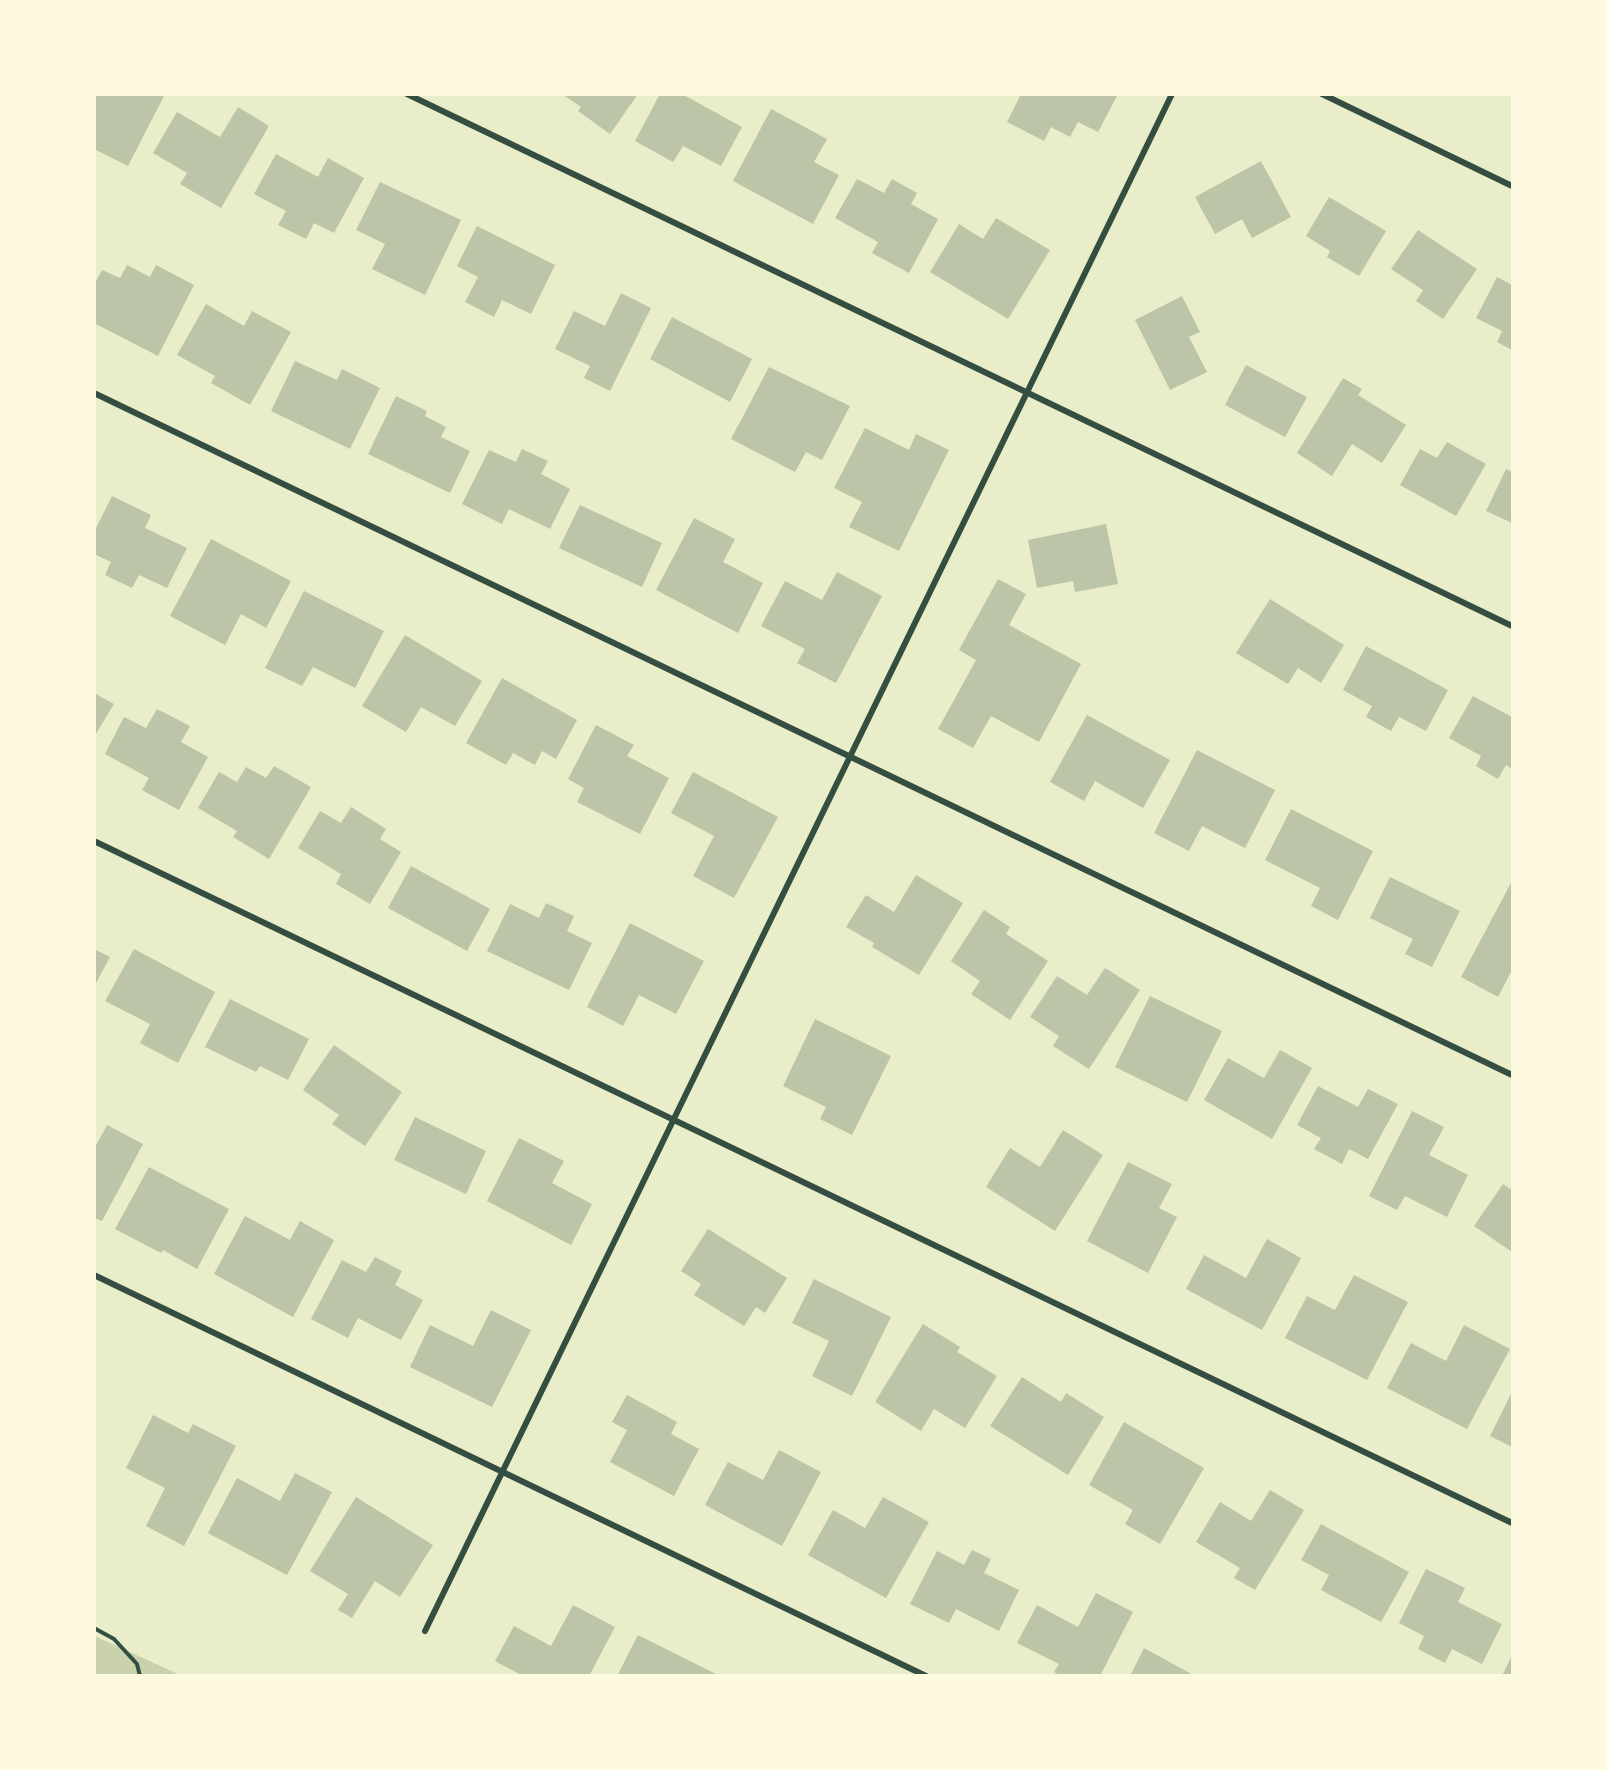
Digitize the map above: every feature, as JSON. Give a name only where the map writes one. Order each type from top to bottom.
[{"type":"street","points":[[407,94],[1512,626]]},
{"type":"street","points":[[425,1631],[1172,94]]},
{"type":"street","points":[[1322,94],[1512,186]]},
{"type":"street","points":[[94,393],[1512,1076]]},
{"type":"street","points":[[94,841],[1512,1523]]},
{"type":"street","points":[[94,1275],[926,1676]]},
{"type":"path","points":[[94,1628],[114,1639],[137,1664],[140,1676]]},
{"type":"green space","points":[[95,1636],[180,1675],[95,1676]]},
{"type":"building","points":[[94,94],[165,94],[128,166],[94,149]]},
{"type":"building","points":[[562,94],[638,94],[610,134],[578,111],[581,107]]},
{"type":"building","points":[[660,94],[682,94],[742,127],[721,166],[683,146],[673,162],[635,141]]},
{"type":"building","points":[[1021,94],[1118,94],[1098,132],[1078,122],[1070,137],[1051,127],[1044,141],[1007,122]]},
{"type":"building","points":[[238,107],[269,126],[221,208],[180,184],[187,173],[153,153],[177,112],[220,137]]},
{"type":"building","points":[[771,109],[827,139],[814,162],[839,175],[813,224],[733,181]]},
{"type":"building","points":[[276,154],[318,177],[328,158],[364,178],[334,233],[314,223],[306,239],[278,225],[286,211],[254,194]]},
{"type":"building","points":[[1261,161],[1291,217],[1252,238],[1242,219],[1215,234],[1195,197]]},
{"type":"building","points":[[857,179],[884,193],[892,179],[917,193],[911,204],[938,219],[909,273],[872,253],[878,242],[835,218]]},
{"type":"building","points":[[380,182],[461,220],[425,295],[372,269],[385,244],[356,230]]},
{"type":"building","points":[[1329,197],[1386,231],[1359,276],[1327,257],[1330,251],[1306,236]]},
{"type":"building","points":[[996,218],[1050,250],[1008,319],[930,272],[959,224],[983,239]]},
{"type":"building","points":[[477,226],[555,265],[531,314],[502,300],[494,317],[465,302],[478,277],[457,266]]},
{"type":"building","points":[[1418,230],[1477,269],[1443,319],[1416,301],[1423,290],[1391,269]]},
{"type":"building","points":[[127,265],[150,277],[156,265],[194,285],[158,356],[94,323],[94,285],[102,270],[120,278]]},
{"type":"building","points":[[1497,277],[1512,285],[1512,350],[1497,342],[1502,331],[1476,318]]},
{"type":"building","points":[[621,293],[651,308],[610,391],[584,378],[590,366],[555,349],[574,311],[605,326]]},
{"type":"building","points":[[1182,296],[1200,332],[1189,337],[1207,372],[1170,390],[1135,320]]},
{"type":"building","points":[[206,304],[244,326],[252,311],[291,332],[250,405],[211,383],[215,376],[177,355]]},
{"type":"building","points":[[672,317],[752,359],[730,402],[650,359]]},
{"type":"building","points":[[295,361],[337,380],[342,369],[380,388],[350,449],[271,411]]},
{"type":"building","points":[[1246,365],[1307,397],[1285,437],[1225,405]]},
{"type":"building","points":[[769,367],[850,406],[822,460],[806,452],[795,472],[731,439]]},
{"type":"building","points":[[1343,378],[1362,389],[1358,395],[1406,425],[1382,463],[1352,444],[1332,476],[1297,453]]},
{"type":"building","points":[[396,396],[427,411],[425,416],[446,427],[441,437],[470,451],[450,493],[368,454]]},
{"type":"building","points":[[865,428],[909,450],[916,434],[949,450],[899,551],[849,527],[862,502],[834,488]]},
{"type":"building","points":[[1447,442],[1486,464],[1456,516],[1400,485],[1420,449],[1437,458]]},
{"type":"building","points":[[522,449],[548,461],[541,474],[570,489],[550,529],[509,509],[502,524],[462,504],[489,450],[516,462]]},
{"type":"building","points":[[1506,469],[1512,472],[1512,523],[1486,511]]},
{"type":"building","points":[[112,496],[151,515],[145,528],[187,548],[167,588],[139,575],[132,588],[105,575],[111,562],[94,554],[94,532]]},
{"type":"building","points":[[580,505],[662,543],[642,587],[559,548]]},
{"type":"building","points":[[694,518],[735,539],[723,562],[763,583],[738,633],[656,590]]},
{"type":"building","points":[[1106,524],[1118,584],[1075,592],[1073,581],[1037,588],[1028,540]]},
{"type":"building","points":[[211,539],[291,581],[266,628],[241,614],[225,645],[170,616]]},
{"type":"building","points":[[837,572],[882,596],[836,683],[797,663],[805,649],[761,626],[785,581],[822,600]]},
{"type":"building","points":[[998,579],[1026,594],[1009,625],[1081,664],[1039,742],[991,716],[973,748],[938,729],[976,660],[959,650]]},
{"type":"building","points":[[304,591],[384,631],[355,688],[313,667],[302,686],[265,668]]},
{"type":"building","points":[[1270,599],[1344,645],[1321,683],[1298,668],[1288,684],[1236,653]]},
{"type":"building","points":[[405,635],[482,681],[455,726],[421,707],[406,732],[362,706]]},
{"type":"building","points":[[1366,646],[1448,690],[1426,731],[1399,717],[1391,731],[1366,717],[1372,706],[1343,690]]},
{"type":"building","points":[[502,678],[577,720],[556,759],[542,751],[535,765],[513,753],[506,765],[466,743]]},
{"type":"building","points":[[94,693],[114,704],[94,737]]},
{"type":"building","points":[[1473,696],[1512,717],[1512,769],[1506,765],[1498,779],[1476,766],[1481,756],[1449,738]]},
{"type":"building","points":[[157,709],[190,726],[181,742],[208,757],[179,810],[142,790],[149,778],[105,754],[124,717],[146,728]]},
{"type":"building","points":[[1087,715],[1170,760],[1143,808],[1095,781],[1084,801],[1050,782]]},
{"type":"building","points":[[596,725],[634,745],[627,756],[669,778],[640,834],[577,802],[584,788],[568,779]]},
{"type":"building","points":[[1197,750],[1275,790],[1245,848],[1202,826],[1189,851],[1154,833]]},
{"type":"building","points":[[274,766],[311,787],[269,859],[233,837],[237,831],[198,808],[219,772],[237,782],[246,767],[266,778]]},
{"type":"building","points":[[693,772],[778,817],[734,898],[693,876],[714,836],[671,813]]},
{"type":"building","points":[[351,807],[386,829],[380,839],[401,852],[370,904],[336,884],[341,874],[298,848],[320,811],[341,823]]},
{"type":"building","points":[[1291,809],[1373,851],[1338,920],[1311,906],[1320,888],[1265,860]]},
{"type":"building","points":[[411,866],[490,909],[467,951],[388,908]]},
{"type":"building","points":[[916,875],[963,903],[919,975],[872,947],[874,943],[846,927],[866,895],[894,912]]},
{"type":"building","points":[[1390,877],[1460,911],[1432,967],[1405,954],[1413,939],[1370,918]]},
{"type":"building","points":[[1512,881],[1512,970],[1498,997],[1461,977]]},
{"type":"building","points":[[546,903],[574,916],[567,931],[592,943],[569,990],[487,951],[510,904],[539,918]]},
{"type":"building","points":[[984,910],[1010,927],[1006,934],[1048,961],[1010,1020],[971,994],[980,981],[951,961]]},
{"type":"building","points":[[630,923],[704,961],[676,1014],[639,995],[623,1026],[587,1007]]},
{"type":"building","points":[[94,949],[110,957],[94,987]]},
{"type":"building","points":[[134,949],[215,992],[178,1063],[140,1043],[150,1024],[105,1001]]},
{"type":"building","points":[[1105,968],[1140,990],[1089,1069],[1053,1046],[1059,1036],[1030,1017],[1057,976],[1087,995]]},
{"type":"building","points":[[1150,996],[1222,1031],[1187,1102],[1115,1067]]},
{"type":"building","points":[[230,999],[309,1039],[288,1080],[260,1066],[256,1072],[205,1047]]},
{"type":"building","points":[[815,1019],[891,1056],[852,1135],[820,1119],[826,1107],[783,1086]]},
{"type":"building","points":[[334,1045],[402,1092],[365,1146],[332,1124],[339,1115],[303,1090]]},
{"type":"building","points":[[1280,1050],[1312,1068],[1272,1139],[1204,1100],[1228,1058],[1264,1078]]},
{"type":"building","points":[[1318,1086],[1358,1107],[1368,1089],[1398,1104],[1368,1159],[1349,1149],[1342,1164],[1314,1149],[1321,1138],[1297,1125]]},
{"type":"building","points":[[1412,1111],[1444,1127],[1429,1155],[1468,1175],[1447,1217],[1405,1196],[1397,1210],[1369,1196]]},
{"type":"building","points":[[415,1117],[486,1151],[466,1194],[394,1160]]},
{"type":"building","points":[[107,1125],[143,1144],[102,1221],[94,1218],[94,1149]]},
{"type":"building","points":[[1063,1130],[1103,1155],[1055,1231],[986,1187],[1010,1148],[1040,1167]]},
{"type":"building","points":[[519,1138],[564,1161],[552,1183],[592,1204],[571,1245],[487,1201]]},
{"type":"building","points":[[1128,1162],[1172,1184],[1159,1208],[1177,1217],[1148,1273],[1087,1241]]},
{"type":"building","points":[[149,1167],[229,1209],[197,1269],[163,1250],[161,1253],[115,1229]]},
{"type":"building","points":[[1503,1184],[1512,1190],[1512,1252],[1474,1226]]},
{"type":"building","points":[[245,1216],[290,1240],[300,1221],[334,1240],[293,1317],[214,1274]]},
{"type":"building","points":[[708,1229],[787,1278],[765,1313],[756,1307],[744,1326],[694,1295],[701,1284],[681,1271]]},
{"type":"building","points":[[1267,1239],[1301,1258],[1262,1330],[1186,1289],[1204,1255],[1246,1278]]},
{"type":"building","points":[[375,1257],[402,1271],[395,1285],[423,1300],[401,1340],[358,1318],[348,1338],[311,1319],[342,1260],[366,1272]]},
{"type":"building","points":[[1354,1275],[1408,1302],[1367,1380],[1285,1338],[1307,1296],[1335,1310]]},
{"type":"building","points":[[814,1279],[891,1317],[852,1396],[812,1376],[829,1341],[792,1323]]},
{"type":"building","points":[[491,1310],[531,1330],[492,1407],[410,1367],[430,1325],[473,1346]]},
{"type":"building","points":[[923,1324],[960,1347],[957,1352],[997,1376],[965,1428],[934,1409],[921,1431],[875,1402]]},
{"type":"building","points":[[1464,1325],[1510,1349],[1467,1429],[1387,1388],[1411,1343],[1446,1361]]},
{"type":"building","points":[[1022,1377],[1061,1402],[1066,1393],[1104,1417],[1068,1475],[990,1426]]},
{"type":"building","points":[[1512,1392],[1512,1447],[1490,1436]]},
{"type":"building","points":[[627,1395],[677,1422],[671,1434],[699,1449],[674,1496],[610,1462],[627,1430],[612,1422]]},
{"type":"building","points":[[153,1415],[188,1433],[193,1424],[236,1446],[184,1546],[146,1526],[165,1488],[126,1468]]},
{"type":"building","points":[[1124,1422],[1204,1468],[1160,1544],[1125,1524],[1133,1510],[1089,1485]]},
{"type":"building","points":[[779,1450],[821,1472],[782,1546],[705,1505],[728,1462],[763,1480]]},
{"type":"building","points":[[295,1473],[332,1492],[287,1575],[208,1533],[237,1478],[280,1501]]},
{"type":"building","points":[[1270,1490],[1304,1510],[1255,1590],[1234,1578],[1240,1568],[1196,1542],[1220,1502],[1251,1521]]},
{"type":"building","points":[[356,1497],[433,1545],[400,1597],[375,1581],[352,1618],[338,1610],[348,1594],[310,1571]]},
{"type":"building","points":[[883,1497],[929,1522],[886,1598],[808,1555],[833,1510],[865,1528]]},
{"type":"building","points":[[1321,1524],[1409,1572],[1381,1622],[1321,1590],[1329,1575],[1301,1560]]},
{"type":"building","points":[[972,1550],[991,1559],[984,1573],[1019,1590],[999,1631],[956,1609],[949,1623],[910,1604],[937,1551],[964,1565]]},
{"type":"building","points":[[1426,1569],[1465,1588],[1458,1602],[1502,1624],[1482,1664],[1452,1649],[1445,1663],[1418,1649],[1424,1636],[1399,1623]]},
{"type":"building","points":[[1096,1593],[1133,1612],[1100,1676],[1061,1676],[1054,1672],[1059,1664],[1017,1643],[1037,1605],[1078,1627]]},
{"type":"building","points":[[573,1605],[615,1627],[589,1676],[523,1676],[495,1661],[514,1626],[551,1646]]},
{"type":"building","points":[[638,1635],[720,1676],[617,1676]]},
{"type":"building","points":[[1144,1648],[1195,1676],[1130,1676]]},
{"type":"building","points":[[1512,1655],[1512,1676],[1502,1676]]}]
